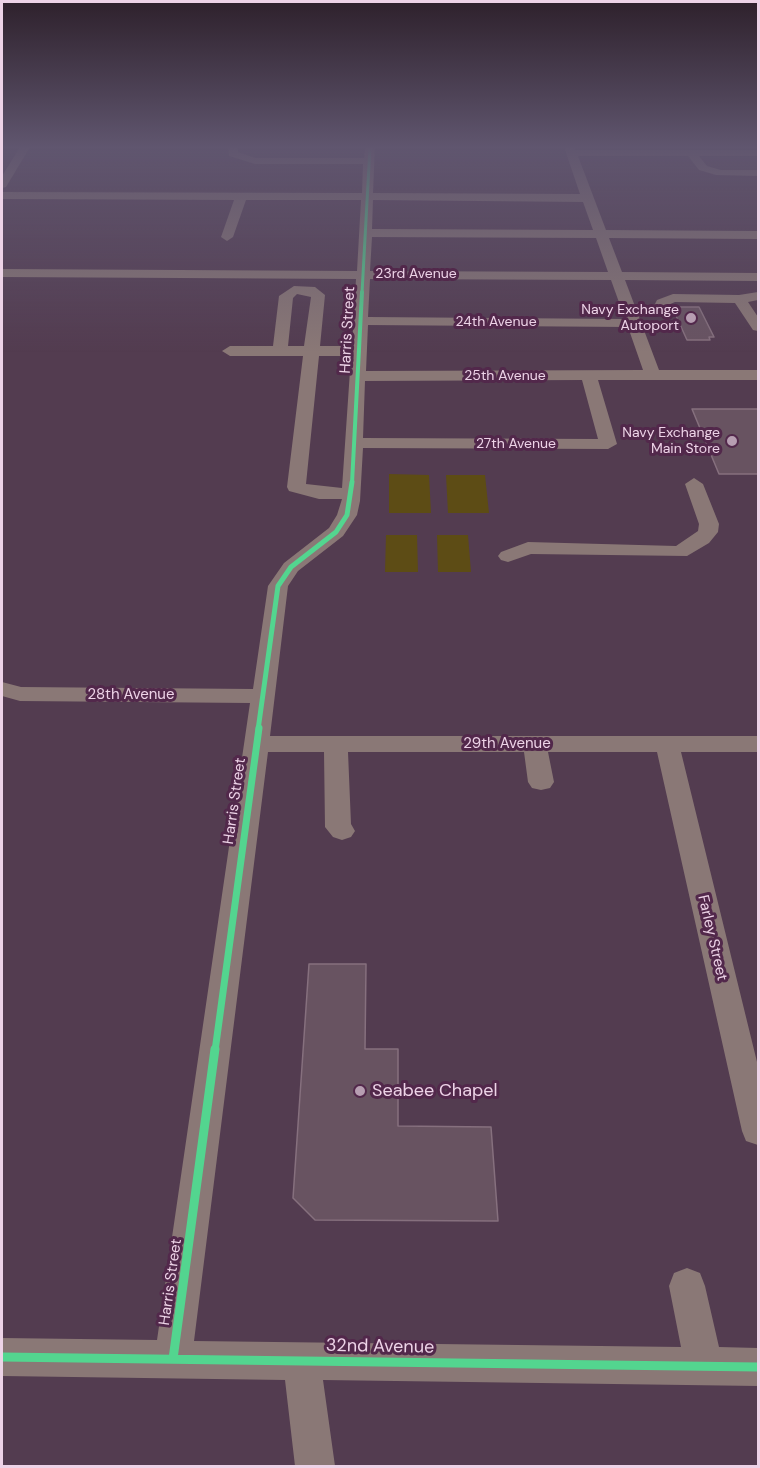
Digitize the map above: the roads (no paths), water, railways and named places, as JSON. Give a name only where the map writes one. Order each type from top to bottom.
[{"type":"street","points":[[227,237],[234,216]]},
{"type":"street","name":"Harris Street","points":[[173,1359],[278,586],[291,567],[336,532],[347,516],[351,494],[366,216]]},
{"type":"street","points":[[593,216],[653,376]]},
{"type":"street","points":[[365,233],[759,235]]},
{"type":"street","name":"23rd Avenue","points":[[2,273],[759,277]]},
{"type":"street","points":[[280,351],[286,296],[294,290],[310,290],[318,296],[296,487],[319,493],[351,494]]},
{"type":"street","name":"24th Avenue","points":[[361,321],[630,318],[659,311],[662,303],[673,298],[739,299],[759,296]]},
{"type":"street","points":[[739,299],[759,327]]},
{"type":"street","name":"25th Avenue","points":[[230,351],[313,351],[358,364],[590,376],[759,375]]},
{"type":"street","name":"27th Avenue","points":[[353,443],[608,444],[590,376]]},
{"type":"street","points":[[508,556],[528,548],[680,552],[702,539],[708,532],[709,524],[694,484]]},
{"type":"street","name":"28th Avenue","points":[[2,689],[20,694],[262,696]]},
{"type":"street","name":"29th Avenue","points":[[255,744],[759,744]]},
{"type":"street","points":[[336,744],[338,827],[342,831]]},
{"type":"street","points":[[535,744],[541,782]]},
{"type":"street","name":"Farley Street","points":[[667,744],[759,1131]]},
{"type":"street","points":[[687,1286],[704,1367]]},
{"type":"street","name":"32nd Avenue","points":[[2,1357],[759,1367]]},
{"type":"street","points":[[304,1361],[304,1391],[315,1467]]},
{"type":"place","name":"Navy Exchange Autoport","points":[[691,318]]},
{"type":"place","name":"Navy Exchange Main Store","points":[[732,441]]},
{"type":"place","name":"Seabee Chapel","points":[[360,1091]]}]
